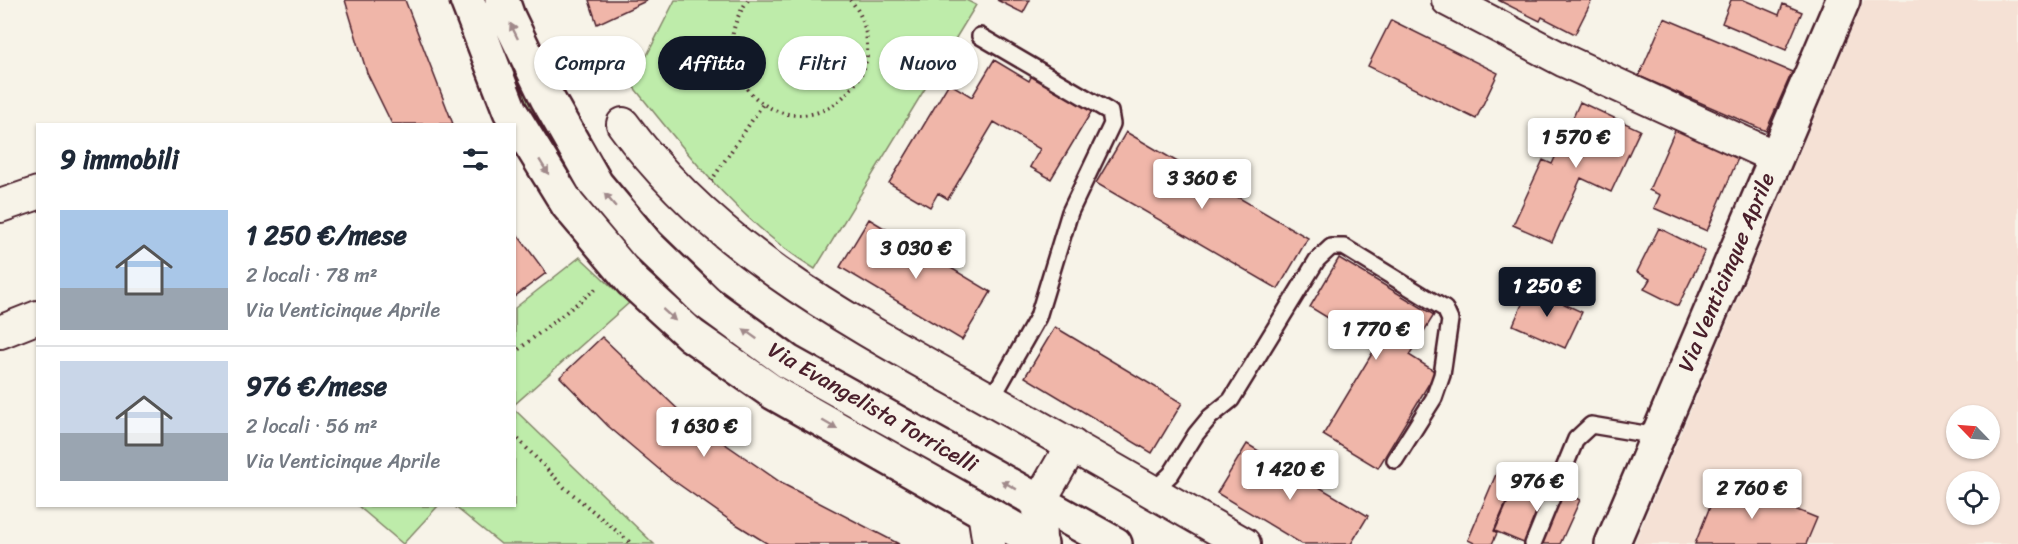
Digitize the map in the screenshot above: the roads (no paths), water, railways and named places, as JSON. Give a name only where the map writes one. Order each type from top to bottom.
[{"type":"street","name":"Via Evangelista Torricelli","points":[[467,0],[510,111],[568,205],[632,281],[691,335],[774,393],[1041,544]]},
{"type":"street","name":"Via Evangelista Torricelli","points":[[502,0],[547,98],[596,184],[647,245],[706,302],[788,362],[1115,544]]},
{"type":"street","points":[[1448,0],[1565,61],[1774,157]]},
{"type":"street","name":"Via Venticinque Aprile","points":[[1611,544],[1774,157],[1843,0]]},
{"type":"street","points":[[623,124],[650,161],[691,204],[768,268],[885,341],[1244,544]]},
{"type":"street","points":[[0,206],[36,194]]},
{"type":"street","points":[[0,332],[36,318]]},
{"type":"street","points":[[1041,544],[1039,502],[1071,445]]},
{"type":"street","points":[[984,512],[989,544]]},
{"type":"lane","points":[[980,36],[1110,112],[1112,124],[1070,212],[1038,317],[991,400]]},
{"type":"lane","points":[[1152,492],[1171,474],[1203,426],[1231,399],[1317,260],[1331,247],[1344,247],[1427,296],[1445,309],[1450,320],[1442,375],[1434,398],[1395,460]]},
{"type":"lane","points":[[1533,544],[1576,439],[1591,425],[1657,436]]}]
